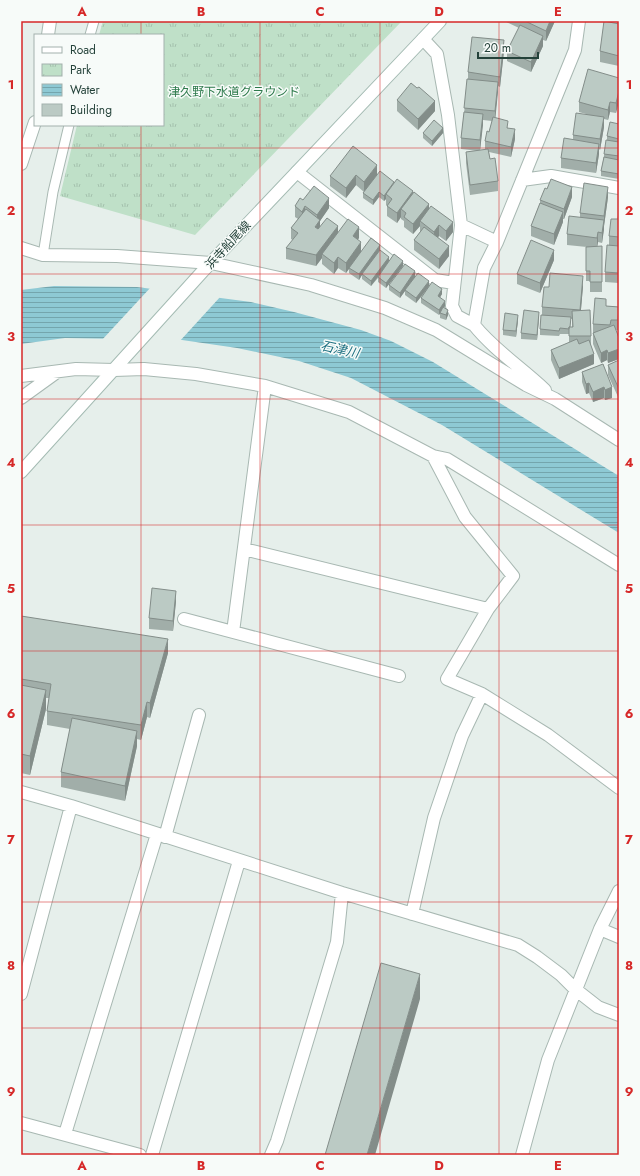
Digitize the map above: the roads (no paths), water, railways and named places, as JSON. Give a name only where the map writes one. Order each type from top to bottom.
[{"type":"street","points":[[48,34],[50,21]]},
{"type":"street","name":"浜寺船尾線","points":[[21,472],[207,267],[440,21]]},
{"type":"street","points":[[474,325],[484,268],[497,242],[575,50],[579,21]]},
{"type":"street","points":[[423,39],[437,54],[448,115],[461,225],[452,306],[457,316],[474,325],[484,338],[530,376],[554,400]]},
{"type":"street","points":[[21,164],[34,125]]},
{"type":"street","points":[[297,172],[435,280],[454,283]]},
{"type":"street","points":[[522,180],[551,176],[619,188]]},
{"type":"street","points":[[461,225],[497,242]]},
{"type":"street","points":[[21,248],[43,255],[117,256],[207,267],[311,285],[385,308],[436,330],[619,440]]},
{"type":"street","points":[[21,376],[76,369],[144,369],[196,374],[266,386],[349,412],[433,456],[447,459],[619,565]]},
{"type":"street","points":[[21,398],[60,370]]},
{"type":"street","points":[[233,632],[266,386]]},
{"type":"street","points":[[433,456],[465,517],[513,576],[488,609],[447,680],[482,694],[548,735],[619,788]]},
{"type":"street","points":[[244,549],[488,609]]},
{"type":"street","points":[[184,620],[399,676]]},
{"type":"street","points":[[412,914],[434,818],[462,736],[482,694]]},
{"type":"street","points":[[65,1134],[199,715]]},
{"type":"street","points":[[21,792],[71,806],[342,893],[518,945],[561,975],[575,990],[598,1007],[619,1015]]},
{"type":"street","points":[[21,994],[71,806]]},
{"type":"street","points":[[152,1155],[239,861]]},
{"type":"street","points":[[522,1155],[548,1060],[600,929],[619,890]]},
{"type":"street","points":[[271,1155],[277,1141],[337,942],[342,893]]},
{"type":"street","points":[[600,929],[619,937]]},
{"type":"street","points":[[21,1123],[140,1155]]},
{"type":"lane","points":[[90,34],[94,21]]},
{"type":"lane","points":[[43,255],[53,192],[69,126]]},
{"type":"water","name":"石津川","points":[[54,286],[137,287],[251,302],[361,330],[391,341],[433,362],[619,476],[619,533],[442,425],[351,378],[299,361],[237,348],[182,340],[65,338],[21,344],[21,290]]},
{"type":"park label","name":"津久野下水道グラウンド","points":[[234,92]]}]
